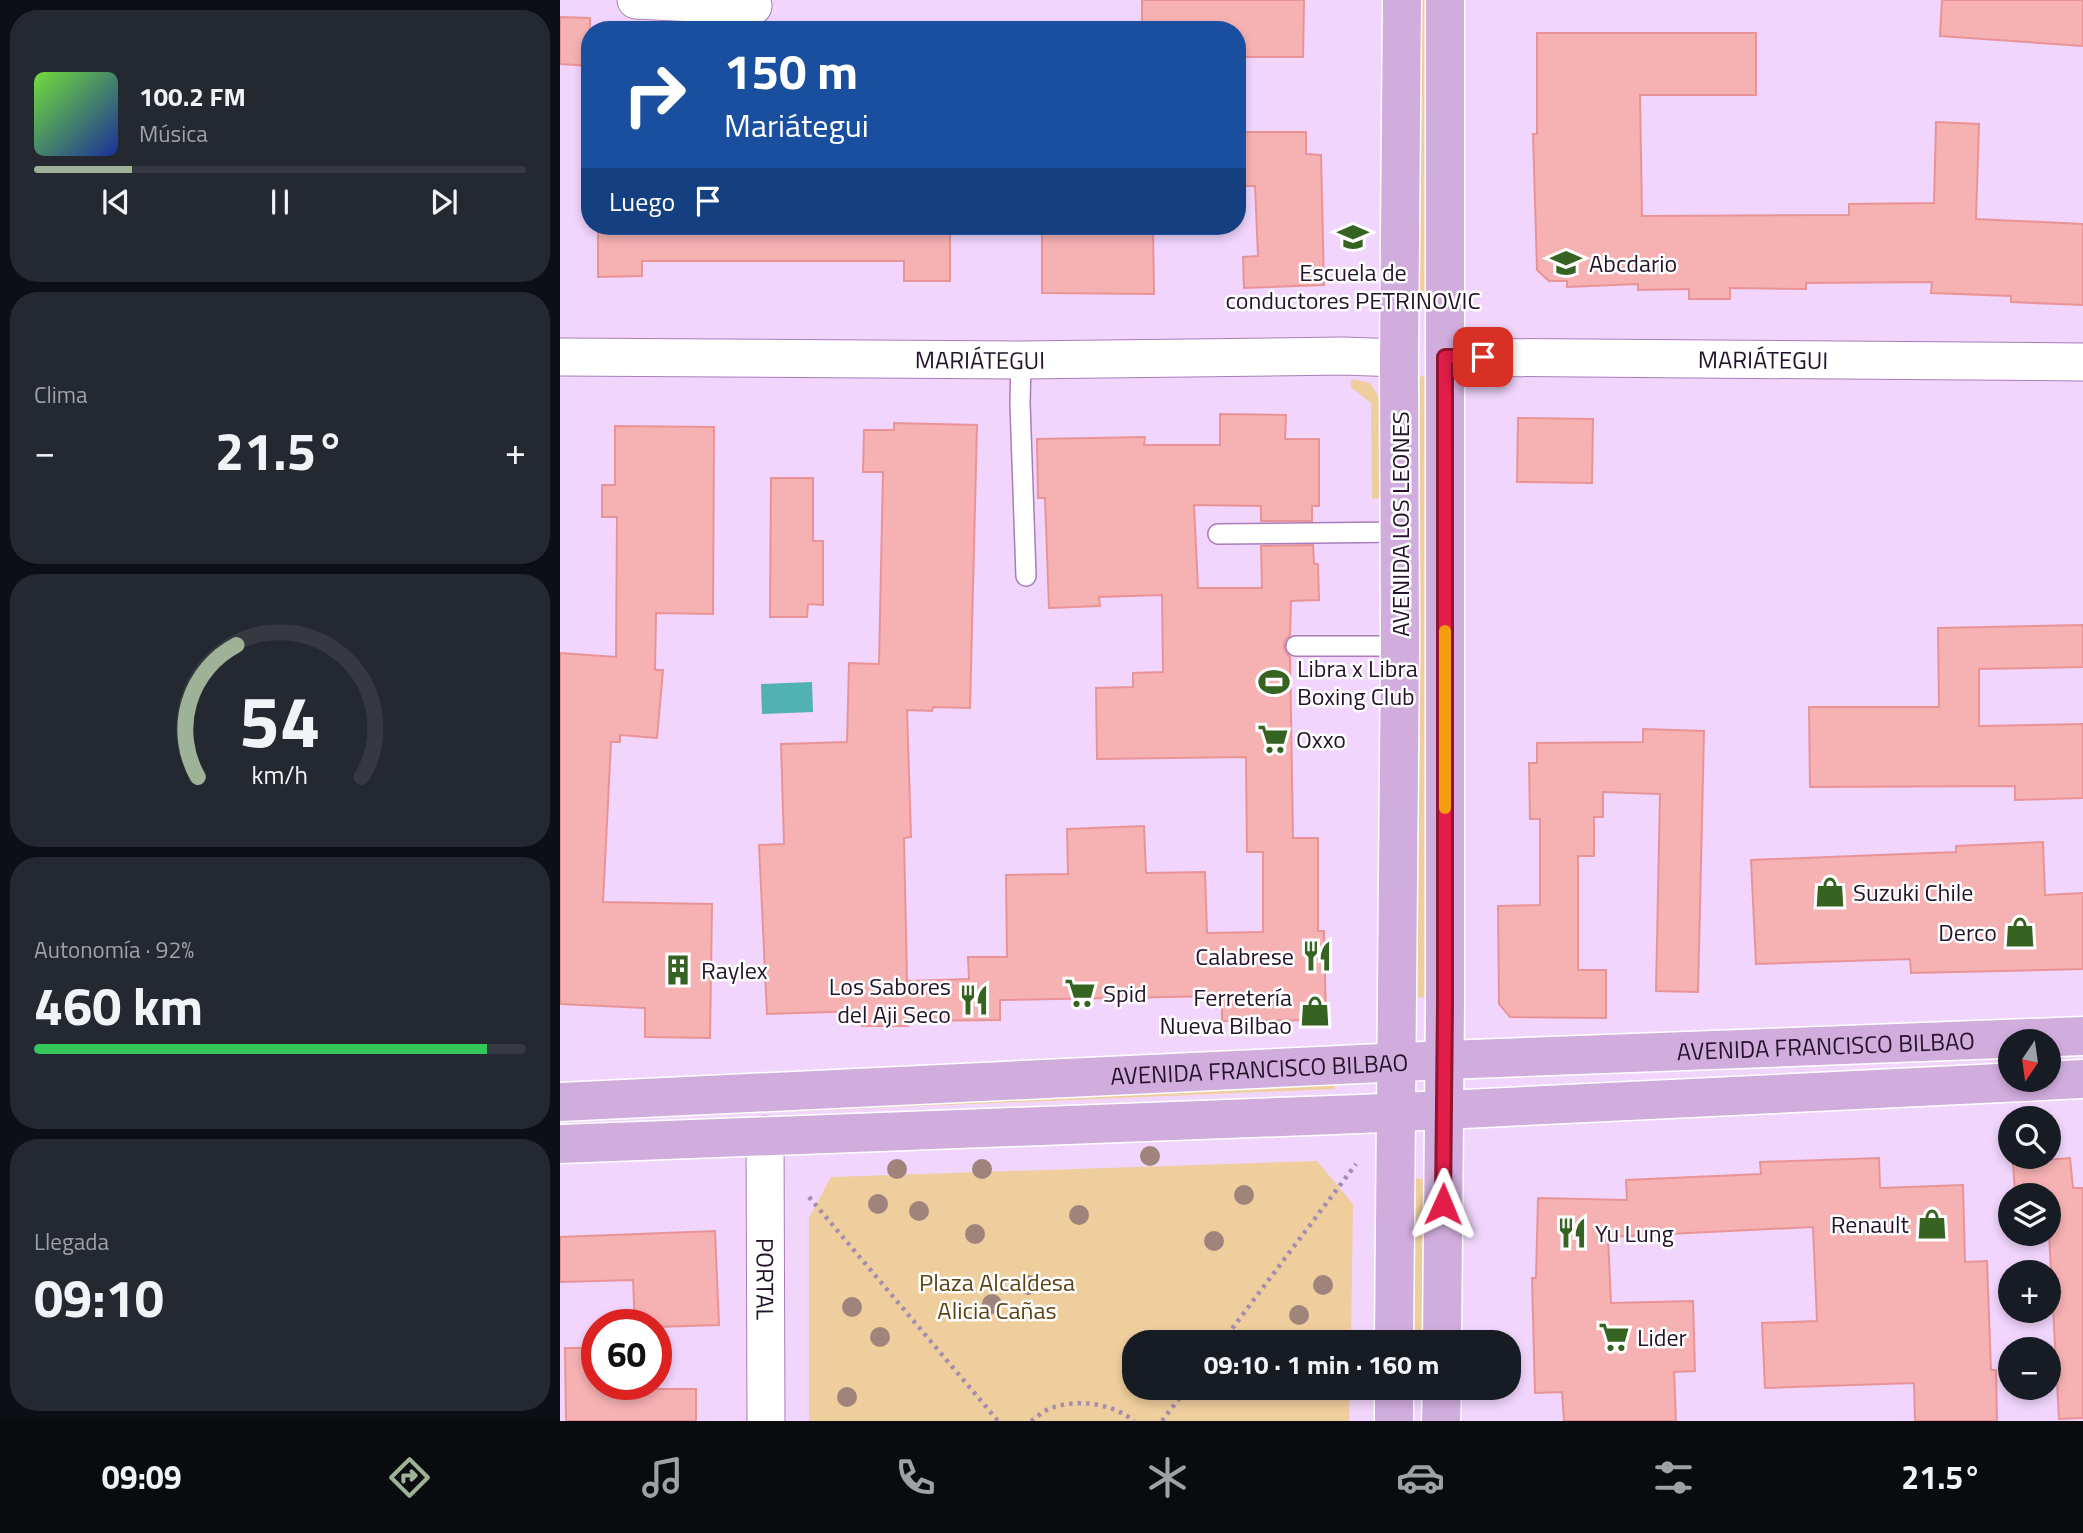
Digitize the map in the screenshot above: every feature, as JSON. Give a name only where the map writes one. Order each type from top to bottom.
[{"type":"main road","name":"AVENIDA LOS LEONES","points":[[1394,1330],[1401,532],[1399,358],[1402,0]]},
{"type":"main road","name":"AVENIDA LOS LEONES","points":[[1442,1330],[1445,1060],[1445,0]]},
{"type":"main road","name":"AVENIDA FRANCISCO BILBAO","points":[[560,1102],[1397,1062],[2083,1036]]},
{"type":"main road","name":"AVENIDA FRANCISCO BILBAO","points":[[560,1144],[1396,1111],[2083,1079]]},
{"type":"main road","points":[[1394,1400],[1394,1421]]},
{"type":"main road","points":[[1441,1421],[1442,1400]]},
{"type":"street","points":[[636,0],[753,6]]},
{"type":"street","name":"MARIÁTEGUI","points":[[560,357],[1021,360],[1343,356],[1399,358]]},
{"type":"street","name":"MARIÁTEGUI","points":[[1445,357],[2083,362]]},
{"type":"street","name":"PORTAL","points":[[765,1135],[766,1421]]},
{"type":"lane","points":[[1021,360],[1026,576]]},
{"type":"lane","points":[[1218,534],[1401,532]]},
{"type":"lane","points":[[1296,646],[1400,646]]},
{"type":"path","points":[[1231,1330],[1360,1159]]},
{"type":"path","points":[[809,1197],[998,1421]]},
{"type":"path","points":[[1162,1421],[1178,1400]]},
{"type":"path","points":[[1031,1421],[1048,1409],[1073,1403],[1105,1406],[1127,1415],[1134,1421]]},
{"type":"green space","points":[[1417,0],[1427,0],[1426,305],[1417,304]]},
{"type":"green space","points":[[1426,376],[1428,672],[1425,997],[1416,998],[1416,377]]},
{"type":"green space","points":[[1351,379],[1370,383],[1380,399],[1380,498],[1372,499],[1371,403],[1351,387]]},
{"type":"green space","points":[[1335,1082],[1335,1089],[560,1121],[560,1114]]},
{"type":"green space","name":"Plaza Alcaldesa Alicia Cañas","points":[[1317,1161],[1353,1204],[1351,1330],[1122,1330],[1122,1400],[1350,1400],[1349,1421],[809,1421],[809,1218],[831,1177]]},
{"type":"green space","points":[[1416,1178],[1424,1180],[1422,1330],[1413,1329]]},
{"type":"shaded area","points":[[812,682],[813,712],[762,714],[761,684]]},
{"type":"building","points":[[1142,0],[1304,0],[1303,57],[1246,57],[1246,21],[1142,21]]},
{"type":"building","points":[[1942,0],[2083,0],[2083,46],[1940,36]]},
{"type":"building","points":[[560,17],[590,18],[590,21],[581,21],[581,65],[560,64]]},
{"type":"building","points":[[1537,33],[1756,33],[1756,95],[1640,95],[1642,216],[1849,215],[1849,204],[1934,203],[1936,122],[1979,124],[1976,219],[2083,224],[2083,305],[2011,302],[2011,296],[1931,293],[1932,282],[1806,283],[1806,289],[1730,288],[1730,299],[1689,299],[1689,289],[1638,290],[1638,284],[1567,287],[1567,281],[1549,281],[1537,270],[1533,134],[1537,134]]},
{"type":"building","points":[[1246,132],[1306,132],[1306,154],[1321,155],[1324,285],[1244,288],[1243,257],[1258,256],[1255,186],[1246,186]]},
{"type":"building","points":[[598,235],[950,235],[950,281],[904,281],[904,261],[642,261],[642,276],[598,277]]},
{"type":"building","points":[[1042,235],[1153,235],[1154,294],[1042,293]]},
{"type":"building","points":[[1220,414],[1286,415],[1285,439],[1319,439],[1319,506],[1312,506],[1312,521],[1261,521],[1261,506],[1194,505],[1198,588],[1262,588],[1261,546],[1313,545],[1314,564],[1318,564],[1319,600],[1291,601],[1290,635],[1285,640],[1284,647],[1290,657],[1293,838],[1318,838],[1318,931],[1324,931],[1326,1020],[1222,1021],[1222,996],[1000,1000],[1000,1020],[908,1021],[908,1026],[862,1026],[862,1011],[767,1014],[759,845],[784,844],[781,744],[847,742],[849,663],[879,664],[883,472],[863,472],[864,430],[894,430],[894,423],[977,425],[970,708],[933,707],[932,711],[907,710],[911,837],[904,838],[907,981],[969,979],[968,957],[1007,957],[1006,875],[1068,874],[1067,829],[1144,826],[1146,873],[1205,872],[1207,933],[1263,932],[1263,852],[1247,852],[1246,757],[1097,759],[1096,688],[1133,687],[1133,673],[1163,672],[1162,595],[1099,597],[1100,606],[1049,608],[1045,498],[1038,498],[1037,439],[1145,437],[1144,445],[1220,445]]},
{"type":"building","points":[[1518,418],[1593,419],[1592,483],[1517,482]]},
{"type":"building","points":[[615,426],[714,427],[713,614],[656,613],[655,670],[663,670],[657,738],[620,735],[620,742],[611,742],[603,902],[712,904],[710,1038],[645,1037],[645,1008],[560,1004],[560,653],[616,657],[617,517],[602,517],[602,485],[615,485]]},
{"type":"building","points":[[771,478],[813,478],[813,541],[823,541],[823,605],[808,604],[807,617],[770,617]]},
{"type":"building","points":[[2083,625],[2083,667],[1979,669],[1979,726],[2083,724],[2083,798],[2015,800],[2015,786],[1810,787],[1809,707],[1939,707],[1938,628]]},
{"type":"building","points":[[1643,729],[1704,731],[1698,992],[1656,991],[1660,794],[1603,792],[1603,817],[1594,817],[1594,856],[1578,856],[1578,970],[1606,970],[1606,1018],[1510,1017],[1499,1004],[1498,906],[1540,905],[1540,819],[1530,819],[1529,763],[1537,763],[1537,743],[1643,742]]},
{"type":"building","points":[[2043,842],[2045,895],[2083,893],[2083,969],[1911,973],[1910,959],[1756,964],[1751,860],[1956,852],[1956,846]]},
{"type":"building","points":[[1879,1158],[1880,1188],[1963,1185],[1965,1262],[1987,1261],[1991,1370],[1996,1370],[1997,1421],[1915,1421],[1914,1383],[1765,1388],[1762,1323],[1817,1321],[1813,1227],[1608,1237],[1611,1303],[1693,1301],[1695,1371],[1674,1372],[1676,1421],[1564,1421],[1562,1392],[1535,1393],[1532,1278],[1536,1278],[1538,1198],[1627,1200],[1626,1180],[1761,1174],[1760,1162]]},
{"type":"building","points":[[2070,1158],[2073,1188],[2083,1188],[2083,1418],[2059,1419],[2061,1337],[2055,1337],[2054,1323],[2061,1323],[2061,1260],[2050,1260],[2050,1246],[2061,1246],[2061,1183],[2014,1183],[2013,1169],[2061,1169],[2061,1159]]},
{"type":"building","points":[[715,1231],[719,1325],[672,1326],[672,1309],[634,1309],[633,1280],[560,1282],[560,1237]]},
{"type":"building","points":[[565,1348],[581,1348],[581,1400],[672,1400],[672,1389],[696,1389],[696,1421],[566,1421]]},
{"type":"slow traffic","points":[[1445,631],[1445,808]]},
{"type":"place","name":"Escuela de conductores PETRINOVIC","points":[[1353,237]]},
{"type":"place","name":"Abcdario","points":[[1566,263]]},
{"type":"place","name":"Libra x Libra Boxing Club","points":[[1274,682]]},
{"type":"place","name":"Oxxo","points":[[1273,739]]},
{"type":"place","name":"Suzuki Chile","points":[[1830,892]]},
{"type":"place","name":"Derco","points":[[2020,932]]},
{"type":"place","name":"Calabrese","points":[[1317,956]]},
{"type":"place","name":"Raylex","points":[[678,970]]},
{"type":"place","name":"Spid","points":[[1080,993]]},
{"type":"place","name":"Los Sabores del Aji Seco","points":[[974,1000]]},
{"type":"place","name":"Ferretería Nueva Bilbao","points":[[1315,1011]]},
{"type":"place","name":"Renault","points":[[1932,1224]]},
{"type":"place","name":"Yu Lung","points":[[1572,1233]]},
{"type":"place","name":"Lider","points":[[1614,1337]]},
{"type":"route","points":[[1443,1204],[1445,357],[1483,357]]}]
